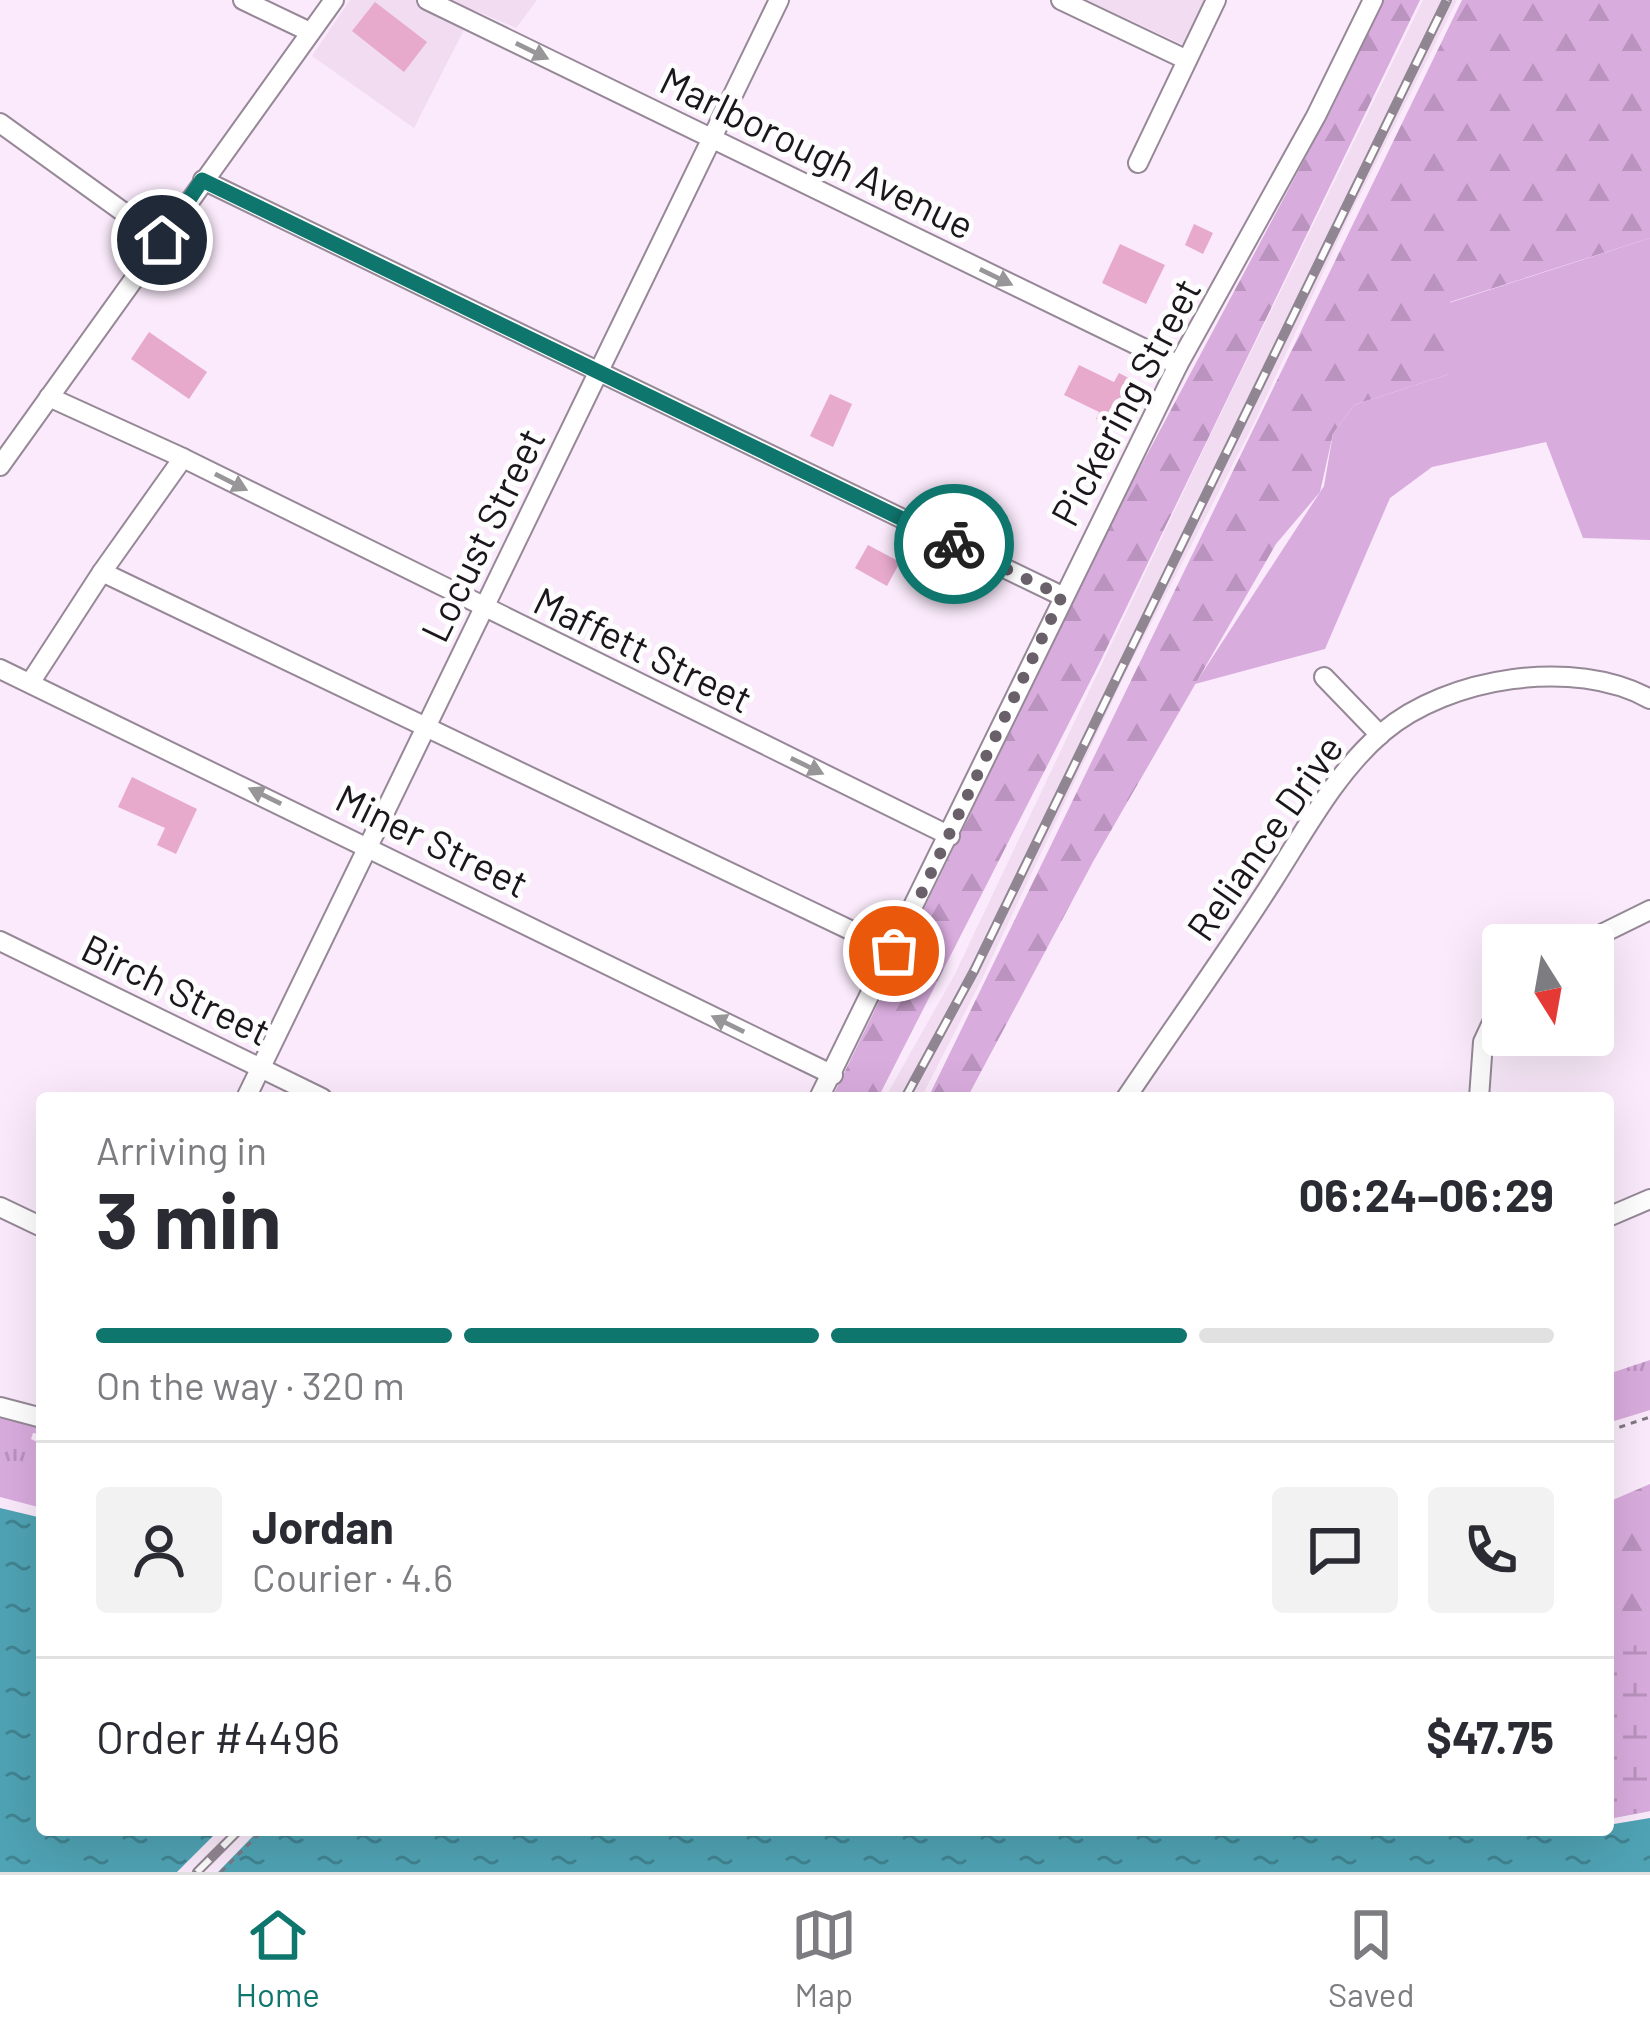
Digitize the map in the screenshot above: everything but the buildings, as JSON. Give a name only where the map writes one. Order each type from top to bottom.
[{"type":"street","points":[[243,0],[310,32]]},
{"type":"street","points":[[0,466],[334,0]]},
{"type":"street","name":"Marlborough Avenue","points":[[427,0],[1178,365]]},
{"type":"street","name":"Locust Street","points":[[249,1092],[779,0]]},
{"type":"street","points":[[1061,0],[1187,60]]},
{"type":"street","points":[[1138,163],[1216,0]]},
{"type":"street","name":"Pickering Street","points":[[823,1092],[1178,365],[1316,116],[1373,0]]},
{"type":"street","points":[[0,123],[162,240]]},
{"type":"street","points":[[202,180],[1062,596]]},
{"type":"street","name":"Maffett Street","points":[[49,397],[183,458],[950,836]]},
{"type":"street","points":[[30,683],[183,458]]},
{"type":"street","points":[[102,572],[894,951]]},
{"type":"street","name":"Miner Street","points":[[0,668],[833,1075]]},
{"type":"street","points":[[1324,677],[1380,735]]},
{"type":"street","name":"Reliance Drive","points":[[1130,1092],[1320,806],[1380,735],[1406,715],[1442,699],[1529,677],[1601,682],[1650,699]]},
{"type":"street","points":[[1614,928],[1650,910]]},
{"type":"street","name":"Birch Street","points":[[0,941],[310,1092]]},
{"type":"street","points":[[1479,1092],[1482,1056]]},
{"type":"street","points":[[1614,1214],[1650,1199]]},
{"type":"street","points":[[0,1207],[36,1224]]},
{"type":"street","points":[[0,1407],[36,1416]]},
{"type":"path","points":[[1614,1430],[1650,1417]]},
{"type":"path","points":[[221,1872],[256,1836]]},
{"type":"shaded area","points":[[350,0],[537,0],[516,28],[474,10],[414,128],[312,56]]},
{"type":"shaded area","points":[[1087,0],[1208,0],[1186,46]]},
{"type":"shaded area","points":[[1423,0],[1457,0],[924,1092],[888,1092],[955,974]]},
{"type":"green space","points":[[1384,0],[1420,0],[1099,664],[881,1092],[835,1092],[1126,494],[1333,106]]},
{"type":"green space","points":[[1462,0],[1650,0],[1650,238],[1450,302],[1449,374],[1354,405],[1333,434],[1320,492],[1276,544],[1094,860],[970,1092],[931,1092]]},
{"type":"green space","points":[[1650,238],[1650,540],[1583,538],[1546,442],[1432,467],[1390,498],[1325,649],[1195,684],[1324,486],[1333,434],[1354,405],[1449,374],[1449,303]]},
{"type":"green space","points":[[1650,1360],[1650,1410],[1614,1421],[1614,1372]]},
{"type":"green space","points":[[0,1417],[36,1426],[31,1439],[36,1441],[36,1506],[0,1497]]},
{"type":"green space","points":[[1650,1484],[1650,1811],[1614,1818],[1614,1499]]},
{"type":"green space","points":[[1650,1641],[1650,1811],[1614,1818],[1614,1651]]},
{"type":"water","points":[[0,1508],[36,1517],[36,1836],[1614,1836],[1614,1824],[1650,1818],[1650,1872],[0,1872]]},
{"type":"pier","points":[[213,1836],[253,1836],[218,1872],[177,1872]]},
{"type":"railway","points":[[908,1092],[974,971],[1447,0]]},
{"type":"railway","points":[[197,1872],[233,1836]]},
{"type":"way so far","points":[[894,951],[1062,596],[954,544]]},
{"type":"route","points":[[162,240],[202,180],[954,544]]}]
